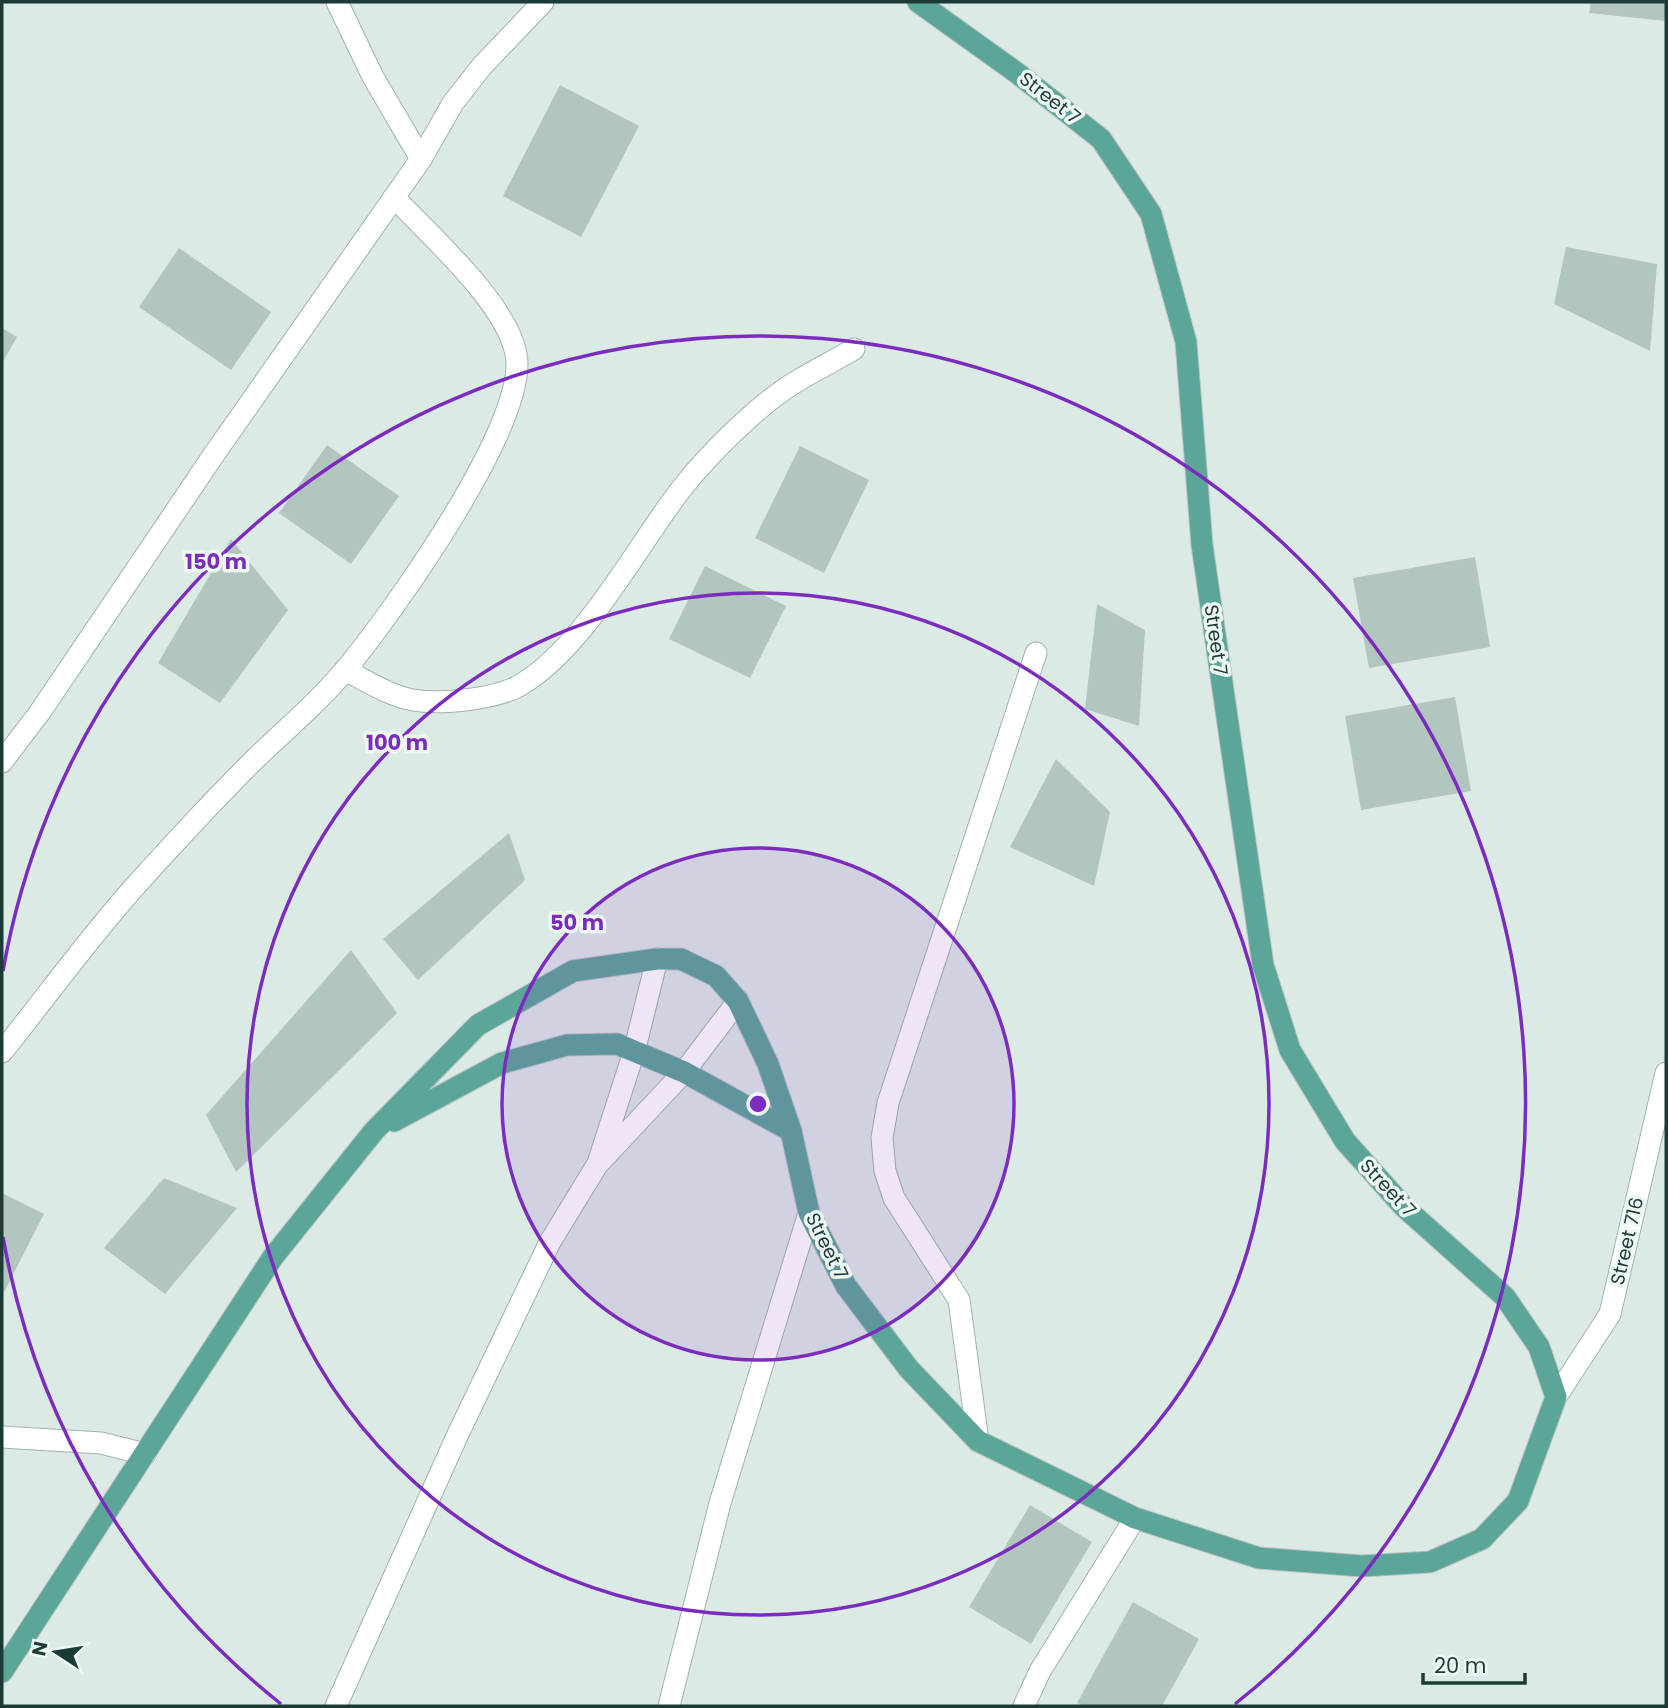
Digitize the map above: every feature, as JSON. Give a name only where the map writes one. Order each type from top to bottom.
[{"type":"main road","name":"Street 7","points":[[2,1672],[273,1257],[374,1132],[478,1026],[573,971],[657,960],[681,959],[716,976],[738,1001],[768,1064],[791,1131],[809,1213],[846,1286],[909,1369],[978,1441],[1135,1518],[1259,1558],[1362,1566],[1430,1562],[1482,1539],[1518,1501],[1556,1396],[1539,1347],[1505,1297],[1404,1207],[1345,1141],[1290,1050],[1263,965],[1202,545],[1186,342],[1151,214],[1101,139],[1017,73],[918,2]]},
{"type":"main road","points":[[374,1132],[502,1063],[567,1045],[617,1044],[684,1072],[791,1131]]},
{"type":"street","points":[[337,2],[373,77],[421,159]]},
{"type":"street","points":[[2,762],[40,712],[207,464],[421,159],[460,93],[543,2]]},
{"type":"street","points":[[2,1052],[136,886],[232,782],[345,670],[442,536],[492,445],[513,393],[517,369],[516,353],[503,320],[484,294],[394,197]]},
{"type":"street","points":[[345,670],[413,700],[447,701],[484,697],[521,685],[546,665],[589,620],[683,486],[748,420],[792,384],[854,349]]},
{"type":"street","points":[[978,1441],[959,1300],[894,1198],[885,1171],[882,1138],[892,1090],[1036,653]]},
{"type":"street","points":[[597,1165],[634,1052],[657,960]]},
{"type":"street","points":[[336,1706],[458,1434],[550,1242],[597,1165],[684,1072],[738,1001]]},
{"type":"street","name":"Street 716","points":[[1556,1396],[1610,1314],[1666,1073]]},
{"type":"street","points":[[669,1706],[720,1503],[809,1213]]},
{"type":"street","points":[[2,1437],[101,1443],[145,1454]]},
{"type":"street","points":[[1024,1706],[1040,1671],[1135,1518]]},
{"type":"building","points":[[1591,2],[1666,2],[1666,21],[1589,13]]},
{"type":"building","points":[[560,85],[639,126],[581,237],[503,196]]},
{"type":"building","points":[[1566,247],[1657,264],[1650,351],[1554,304]]},
{"type":"building","points":[[179,248],[271,312],[231,370],[139,307]]},
{"type":"building","points":[[2,328],[17,337],[2,363]]},
{"type":"building","points":[[327,445],[399,496],[351,564],[279,513]]},
{"type":"building","points":[[800,446],[869,480],[824,573],[755,538]]},
{"type":"building","points":[[231,539],[288,610],[220,703],[158,663]]},
{"type":"building","points":[[1475,557],[1490,647],[1369,668],[1353,578]]},
{"type":"building","points":[[705,566],[786,606],[750,678],[669,639]]},
{"type":"building","points":[[1097,604],[1145,630],[1139,726],[1085,709]]},
{"type":"building","points":[[1455,697],[1471,791],[1361,810],[1345,716]]},
{"type":"building","points":[[1056,759],[1110,812],[1094,886],[1010,847]]},
{"type":"building","points":[[509,833],[525,880],[418,980],[383,939]]},
{"type":"building","points":[[351,950],[397,1013],[236,1172],[206,1115]]},
{"type":"building","points":[[164,1178],[237,1208],[165,1294],[104,1248]]},
{"type":"building","points":[[2,1193],[44,1214],[2,1296]]},
{"type":"building","points":[[1030,1505],[1092,1542],[1031,1644],[969,1607]]},
{"type":"building","points":[[1133,1602],[1199,1639],[1162,1706],[1083,1706],[1077,1703]]}]
